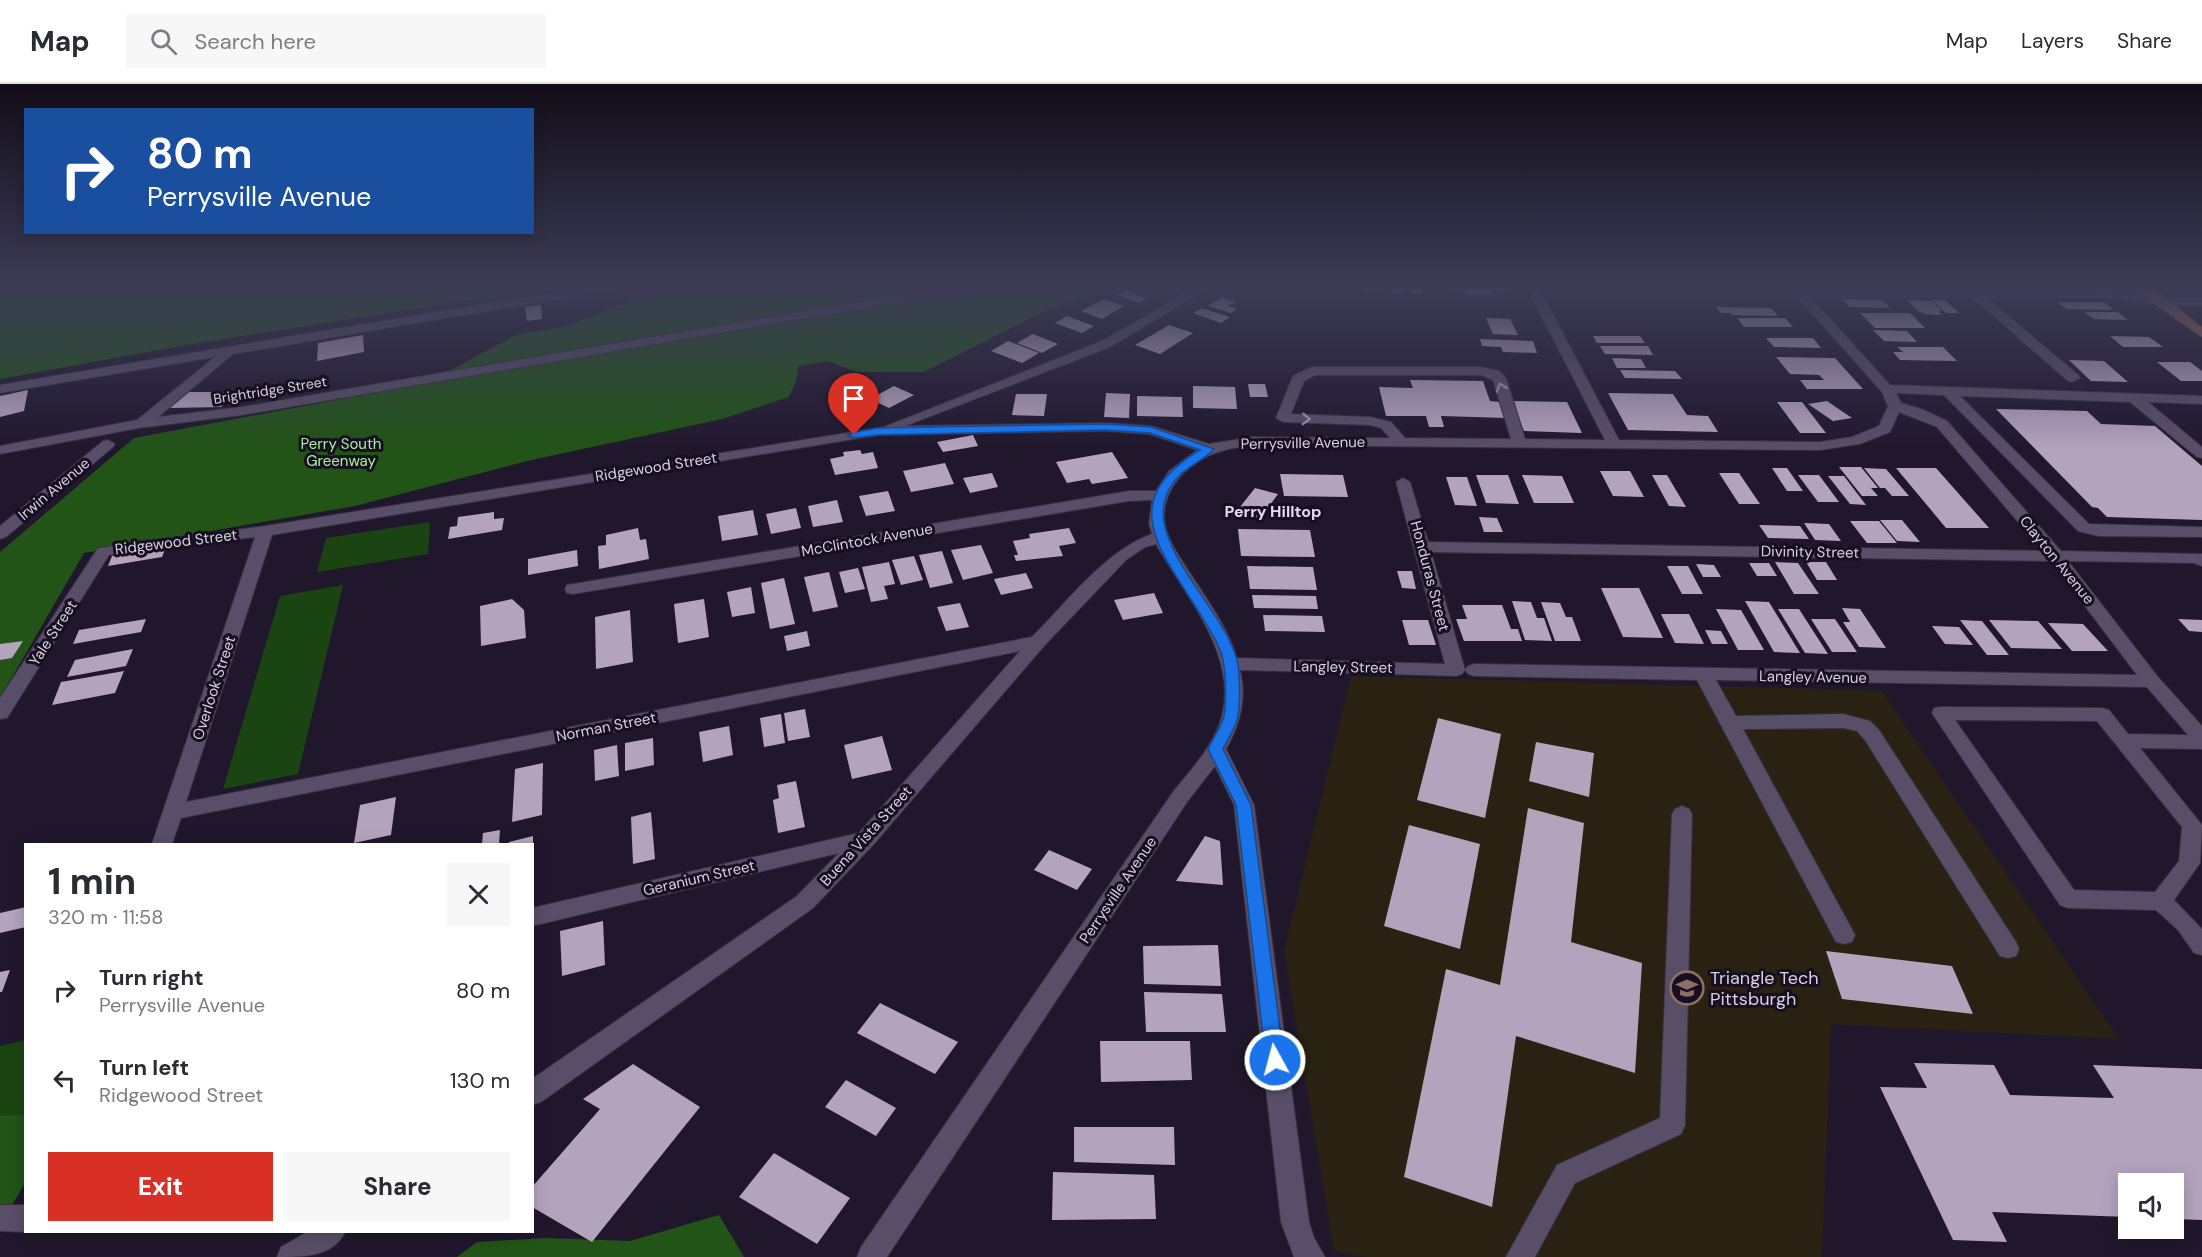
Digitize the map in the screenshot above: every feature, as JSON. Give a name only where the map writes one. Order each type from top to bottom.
[{"type":"street","points":[[0,389],[289,341]]},
{"type":"street","name":"Brightridge Street","points":[[0,450],[139,424],[242,411],[652,341]]},
{"type":"street","points":[[878,431],[1112,341]]},
{"type":"street","points":[[1560,341],[1614,444]]},
{"type":"street","points":[[1844,341],[1886,389],[1894,406]]},
{"type":"street","points":[[2030,341],[2073,378]]},
{"type":"street","points":[[139,424],[159,411],[228,351]]},
{"type":"street","points":[[1271,441],[1283,418],[1298,379],[1312,372],[1482,371],[1499,378],[1519,443]]},
{"type":"street","points":[[1886,389],[2202,400]]},
{"type":"street","points":[[1948,391],[2084,528],[2098,531],[2202,532]]},
{"type":"street","points":[[2132,396],[2202,454]]},
{"type":"street","name":"Perrysville Avenue","points":[[871,1257],[1180,797],[1216,749],[1231,716],[1231,664],[1221,636],[1160,537],[1156,518],[1164,487],[1183,465],[1209,449],[1252,441],[1820,446],[1855,441],[1885,429],[1894,406]]},
{"type":"street","name":"Clayton Avenue","points":[[1894,406],[1919,413],[1942,424],[2056,556],[2152,681],[2202,740]]},
{"type":"street","points":[[1283,418],[1370,421],[1386,425],[1400,441]]},
{"type":"street","name":"Ridgewood Street","points":[[104,551],[265,531],[878,431],[1106,427],[1151,430],[1209,449]]},
{"type":"street","name":"Irwin Avenue","points":[[0,534],[108,444]]},
{"type":"street","name":"Honduras Street","points":[[1403,482],[1422,547],[1465,670]]},
{"type":"street","name":"McClintock Avenue","points":[[573,589],[1129,496],[1161,495]]},
{"type":"street","name":"Overlook Street","points":[[162,843],[265,531]]},
{"type":"street","name":"Buena Vista Street","points":[[534,1093],[805,902],[866,839],[1038,642],[1120,557],[1139,544],[1160,537]]},
{"type":"street","name":"Divinity Street","points":[[1422,547],[2200,559]]},
{"type":"street","name":"Yale Street","points":[[0,713],[104,551]]},
{"type":"street","name":"Norman Street","points":[[173,812],[1038,642]]},
{"type":"street","name":"Langley Street","points":[[1231,664],[1465,670]]},
{"type":"street","name":"Langley Avenue","points":[[1465,670],[2152,681]]},
{"type":"street","points":[[1704,675],[1844,935]]},
{"type":"street","points":[[2161,901],[2189,863],[2192,825],[2102,715],[1941,713],[2068,899],[2161,901],[2186,924],[2202,946]]},
{"type":"street","points":[[1730,723],[1843,721],[1863,726],[1872,735],[2008,949]]},
{"type":"street","points":[[2123,741],[2202,740]]},
{"type":"street","points":[[1216,749],[1244,805],[1295,1222],[1303,1246],[1311,1257]]},
{"type":"street","points":[[1520,1257],[1566,1174],[1672,1125],[1682,814]]},
{"type":"street","name":"Geranium Street","points":[[534,917],[866,839]]},
{"type":"street","points":[[0,1218],[24,1219]]},
{"type":"street","points":[[291,1257],[329,1233]]},
{"type":"shaded area","name":"Triangle Tech Pittsburgh","points":[[1351,676],[1882,691],[2119,1039],[1831,1024],[1822,1257],[1368,1257],[1334,1251],[1284,951]]},
{"type":"green space","points":[[0,341],[211,341],[197,343],[0,379]]},
{"type":"green space","name":"Perry South Greenway","points":[[505,341],[985,341],[924,372],[857,372],[827,361],[798,366],[796,381],[789,397],[722,419],[527,461],[355,506],[84,553],[0,698],[0,552],[134,438],[427,383]]},
{"type":"green space","points":[[430,522],[428,554],[317,572],[326,538]]},
{"type":"green space","points":[[343,585],[298,774],[223,789],[280,596]]},
{"type":"green space","points":[[24,1040],[24,1179],[0,1180],[0,1046]]},
{"type":"green space","points":[[24,1114],[24,1185],[0,1226],[0,1116]]},
{"type":"green space","points":[[719,1215],[744,1257],[457,1257],[477,1242],[545,1238],[630,1241]]},
{"type":"building","points":[[363,341],[364,352],[317,361],[318,343]]},
{"type":"building","points":[[1008,341],[1039,353],[1022,363],[991,351]]},
{"type":"building","points":[[1021,341],[1050,341],[1058,344],[1042,353],[1017,343]]},
{"type":"building","points":[[1142,341],[1181,341],[1160,354],[1135,345]]},
{"type":"building","points":[[1480,341],[1533,341],[1537,353],[1503,352],[1501,347],[1482,346]]},
{"type":"building","points":[[1596,341],[1643,341],[1645,343],[1597,343]]},
{"type":"building","points":[[1768,341],[1815,341],[1821,348],[1774,347]]},
{"type":"building","points":[[1884,341],[1916,341],[1917,342]]},
{"type":"building","points":[[2116,341],[2154,341],[2163,347],[2123,347]]},
{"type":"building","points":[[1600,346],[1648,346],[1653,355],[1605,354]]},
{"type":"building","points":[[1897,347],[1943,347],[1957,361],[1900,360],[1893,352],[1903,352]]},
{"type":"building","points":[[1776,357],[1835,358],[1863,389],[1807,389],[1800,380],[1824,380],[1819,375],[1790,374]]},
{"type":"building","points":[[1612,358],[1641,359],[1646,368],[1617,368]]},
{"type":"building","points":[[2069,360],[2104,361],[2128,382],[2091,381]]},
{"type":"building","points":[[2157,362],[2190,362],[2202,371],[2202,381],[2181,381]]},
{"type":"building","points":[[1620,370],[1675,371],[1682,379],[1625,378]]},
{"type":"building","points":[[1410,380],[1483,381],[1490,401],[1500,402],[1506,418],[1441,416],[1444,427],[1429,427],[1426,416],[1386,416],[1379,387],[1413,388]]},
{"type":"building","points":[[1248,384],[1265,384],[1268,397],[1250,397]]},
{"type":"building","points":[[894,386],[914,395],[889,408],[870,399]]},
{"type":"building","points":[[1193,386],[1235,387],[1237,409],[1193,408]]},
{"type":"building","points":[[28,390],[24,411],[0,417],[0,396]]},
{"type":"building","points":[[187,392],[235,392],[221,407],[170,408]]},
{"type":"building","points":[[1106,393],[1130,394],[1129,418],[1104,417]]},
{"type":"building","points":[[1608,393],[1673,394],[1687,415],[1708,416],[1718,432],[1628,430]]},
{"type":"building","points":[[1016,394],[1047,394],[1044,416],[1012,415]]},
{"type":"building","points":[[1137,396],[1182,397],[1183,417],[1137,416]]},
{"type":"building","points":[[1511,401],[1567,402],[1582,433],[1524,431]]},
{"type":"building","points":[[1827,401],[1852,418],[1833,421],[1808,404]]},
{"type":"building","points":[[1777,402],[1802,402],[1826,433],[1800,433]]},
{"type":"building","points":[[1996,409],[2087,411],[2101,424],[2155,426],[2202,466],[2202,520],[2107,517],[2098,508],[2092,507]]},
{"type":"building","points":[[973,435],[978,446],[943,452],[937,442]]},
{"type":"building","points":[[860,450],[862,454],[873,452],[878,468],[835,475],[830,459],[844,456],[843,452]]},
{"type":"building","points":[[1112,452],[1128,478],[1092,484],[1089,479],[1067,483],[1056,462]]},
{"type":"building","points":[[945,463],[954,484],[911,492],[903,471]]},
{"type":"building","points":[[1839,467],[1861,467],[1878,488],[1871,488],[1878,496],[1862,496]]},
{"type":"building","points":[[1772,468],[1787,468],[1803,491],[1787,491]]},
{"type":"building","points":[[1864,468],[1886,469],[1909,496],[1892,496],[1885,488],[1880,488]]},
{"type":"building","points":[[1896,468],[1936,468],[1989,528],[1946,528]]},
{"type":"building","points":[[1600,471],[1630,471],[1644,497],[1613,496]]},
{"type":"building","points":[[992,473],[998,487],[970,493],[963,478]]},
{"type":"building","points":[[1719,473],[1739,473],[1760,504],[1739,504]]},
{"type":"building","points":[[1280,474],[1343,475],[1348,497],[1284,496]]},
{"type":"building","points":[[1476,475],[1508,475],[1519,504],[1486,503]]},
{"type":"building","points":[[1522,475],[1562,476],[1574,503],[1534,503]]},
{"type":"building","points":[[1652,475],[1667,475],[1686,507],[1669,506]]},
{"type":"building","points":[[1798,475],[1819,475],[1839,502],[1818,502]]},
{"type":"building","points":[[1828,476],[1844,476],[1866,505],[1850,504]]},
{"type":"building","points":[[1446,477],[1467,477],[1477,506],[1455,505]]},
{"type":"building","points":[[1255,488],[1278,494],[1260,519],[1236,512]]},
{"type":"building","points":[[888,491],[895,511],[866,516],[859,496]]},
{"type":"building","points":[[837,500],[843,522],[813,527],[808,506]]},
{"type":"building","points":[[796,508],[801,528],[771,534],[766,514]]},
{"type":"building","points":[[753,510],[758,535],[722,541],[718,516]]},
{"type":"building","points":[[494,512],[494,519],[504,518],[502,530],[448,539],[450,527],[457,526],[458,517]]},
{"type":"building","points":[[1479,517],[1497,518],[1503,532],[1484,532]]},
{"type":"building","points":[[1880,520],[1902,520],[1920,542],[1897,541]]},
{"type":"building","points":[[1850,521],[1879,521],[1897,543],[1867,543]]},
{"type":"building","points":[[1804,523],[1829,524],[1841,541],[1815,540]]},
{"type":"building","points":[[1759,525],[1800,526],[1809,539],[1768,538]]},
{"type":"building","points":[[638,528],[640,540],[646,539],[649,559],[599,569],[598,546],[606,545],[606,535]]},
{"type":"building","points":[[1069,528],[1076,543],[1059,546],[1063,556],[1016,561],[1014,555],[1018,555],[1013,541],[1030,538],[1029,534]]},
{"type":"building","points":[[1238,529],[1310,530],[1315,557],[1241,556]]},
{"type":"building","points":[[981,545],[993,573],[963,580],[951,550]]},
{"type":"building","points":[[166,547],[162,557],[108,566],[112,556]]},
{"type":"building","points":[[577,550],[578,566],[528,575],[528,559]]},
{"type":"building","points":[[942,551],[953,583],[930,588],[919,555]]},
{"type":"building","points":[[914,556],[923,580],[901,585],[892,560]]},
{"type":"building","points":[[889,562],[895,584],[884,586],[888,599],[871,602],[862,567]]},
{"type":"building","points":[[1775,562],[1798,563],[1819,594],[1794,594]]},
{"type":"building","points":[[1806,562],[1826,562],[1837,580],[1817,580]]},
{"type":"building","points":[[1749,563],[1769,563],[1777,576],[1757,576]]},
{"type":"building","points":[[1696,564],[1714,565],[1721,577],[1703,577]]},
{"type":"building","points":[[1247,566],[1313,567],[1317,590],[1250,589]]},
{"type":"building","points":[[1667,566],[1688,566],[1703,594],[1682,594]]},
{"type":"building","points":[[858,568],[865,589],[845,593],[839,572]]},
{"type":"building","points":[[1397,571],[1412,571],[1416,589],[1402,588]]},
{"type":"building","points":[[829,572],[838,607],[813,612],[804,577]]},
{"type":"building","points":[[1026,573],[1033,588],[1001,595],[994,579]]},
{"type":"building","points":[[784,578],[795,624],[770,629],[761,583]]},
{"type":"building","points":[[751,587],[755,613],[732,617],[727,592]]},
{"type":"building","points":[[1601,588],[1639,588],[1663,638],[1623,637]]},
{"type":"building","points":[[1154,593],[1163,613],[1123,620],[1114,600]]},
{"type":"building","points":[[1252,595],[1316,596],[1318,609],[1254,608]]},
{"type":"building","points":[[512,599],[524,610],[526,638],[481,646],[480,606]]},
{"type":"building","points":[[704,599],[709,637],[678,643],[674,604]]},
{"type":"building","points":[[1512,601],[1531,602],[1537,618],[1544,618],[1552,641],[1525,640]]},
{"type":"building","points":[[1745,601],[1769,602],[1800,653],[1774,652]]},
{"type":"building","points":[[1541,602],[1560,603],[1566,617],[1572,617],[1581,641],[1555,641]]},
{"type":"building","points":[[960,603],[969,627],[946,631],[937,607]]},
{"type":"building","points":[[1462,605],[1502,605],[1511,629],[1518,629],[1522,641],[1464,641],[1456,619],[1467,619]]},
{"type":"building","points":[[1842,608],[1860,609],[1886,648],[1859,647],[1843,622],[1850,622]]},
{"type":"building","points":[[1716,609],[1741,610],[1764,650],[1738,650]]},
{"type":"building","points":[[1778,609],[1799,609],[1828,654],[1805,653]]},
{"type":"building","points":[[630,610],[633,662],[596,669],[595,617]]},
{"type":"building","points":[[1661,614],[1689,614],[1704,644],[1675,643]]},
{"type":"building","points":[[1263,615],[1322,616],[1325,632],[1265,631]]},
{"type":"building","points":[[146,619],[141,632],[73,644],[79,630]]},
{"type":"building","points":[[1811,619],[1835,619],[1857,652],[1832,652]]},
{"type":"building","points":[[2178,619],[2202,620],[2202,632],[2189,631]]},
{"type":"building","points":[[1402,620],[1428,620],[1436,645],[1409,645]]},
{"type":"building","points":[[1960,620],[1982,621],[2009,655],[1987,655]]},
{"type":"building","points":[[1989,620],[2038,621],[2062,649],[2011,648]]},
{"type":"building","points":[[2048,623],[2083,624],[2108,651],[2072,651]]},
{"type":"building","points":[[1932,626],[1959,627],[1973,645],[1945,644]]},
{"type":"building","points":[[1705,630],[1721,631],[1728,644],[1712,644]]},
{"type":"building","points":[[807,631],[810,646],[787,651],[784,636]]},
{"type":"building","points":[[23,641],[12,658],[0,660],[0,644]]},
{"type":"building","points":[[133,649],[126,666],[67,677],[75,660]]},
{"type":"building","points":[[124,671],[115,693],[52,705],[61,682]]},
{"type":"building","points":[[805,709],[810,737],[788,741],[784,713]]},
{"type":"building","points":[[781,714],[785,743],[764,747],[760,718]]},
{"type":"building","points":[[1438,718],[1501,734],[1485,818],[1417,800]]},
{"type":"building","points":[[729,726],[733,755],[703,762],[699,732]]},
{"type":"building","points":[[882,736],[892,770],[852,779],[844,745]]},
{"type":"building","points":[[653,738],[654,765],[625,771],[625,743]]},
{"type":"building","points":[[1536,742],[1594,753],[1589,797],[1529,781]]},
{"type":"building","points":[[617,745],[619,776],[595,781],[594,750]]},
{"type":"building","points":[[543,763],[542,815],[512,822],[515,769]]},
{"type":"building","points":[[796,781],[805,827],[778,833],[773,800],[779,798],[777,785]]},
{"type":"building","points":[[396,797],[391,835],[354,843],[360,805]]},
{"type":"building","points":[[1528,808],[1584,823],[1571,942],[1642,963],[1635,1073],[1516,1036],[1492,1207],[1404,1177],[1446,969],[1500,985]]},
{"type":"building","points":[[651,812],[655,859],[633,864],[631,817]]},
{"type":"building","points":[[1409,825],[1480,844],[1460,949],[1384,926]]},
{"type":"building","points":[[500,830],[499,843],[482,843],[483,833]]},
{"type":"building","points":[[533,836],[533,843],[509,842]]},
{"type":"building","points":[[1205,836],[1220,841],[1223,885],[1176,881]]},
{"type":"building","points":[[1049,850],[1092,869],[1077,890],[1034,870]]},
{"type":"building","points":[[24,907],[24,927],[0,933],[0,913]]},
{"type":"building","points":[[603,921],[605,965],[562,976],[560,931]]},
{"type":"building","points":[[1218,945],[1221,986],[1144,984],[1143,946]]},
{"type":"building","points":[[1826,951],[1952,966],[1973,1014],[1842,999]]},
{"type":"building","points":[[10,970],[2,992],[0,992],[0,972]]},
{"type":"building","points":[[1144,992],[1222,994],[1226,1032],[1146,1032]]},
{"type":"building","points":[[880,1003],[958,1042],[935,1074],[857,1033]]},
{"type":"building","points":[[1100,1041],[1190,1041],[1192,1080],[1101,1082]]},
{"type":"building","points":[[1914,1063],[1994,1065],[2010,1095],[2114,1098],[2093,1065],[2202,1069],[2202,1220],[2184,1219],[2184,1173],[2118,1173],[2118,1217],[1992,1212],[2007,1242],[1953,1240],[1880,1087],[1927,1088]]},
{"type":"building","points":[[633,1064],[700,1107],[592,1242],[534,1208],[534,1185],[600,1109],[583,1099]]},
{"type":"building","points":[[846,1080],[896,1108],[876,1136],[825,1107]]},
{"type":"building","points":[[1074,1127],[1174,1127],[1175,1165],[1074,1162]]},
{"type":"building","points":[[774,1153],[850,1198],[817,1244],[739,1197]]},
{"type":"building","points":[[1053,1172],[1154,1175],[1156,1219],[1052,1220]]},
{"type":"place","name":"Triangle Tech Pittsburgh","points":[[1687,988]]},
{"type":"district","name":"Perry Hilltop","points":[[1273,511]]},
{"type":"route","points":[[854,435],[878,431],[1106,427],[1151,430],[1209,449],[1183,465],[1164,487],[1158,503],[1156,518],[1160,537],[1221,636],[1231,664],[1231,716],[1216,749],[1244,805],[1275,1060]]}]
